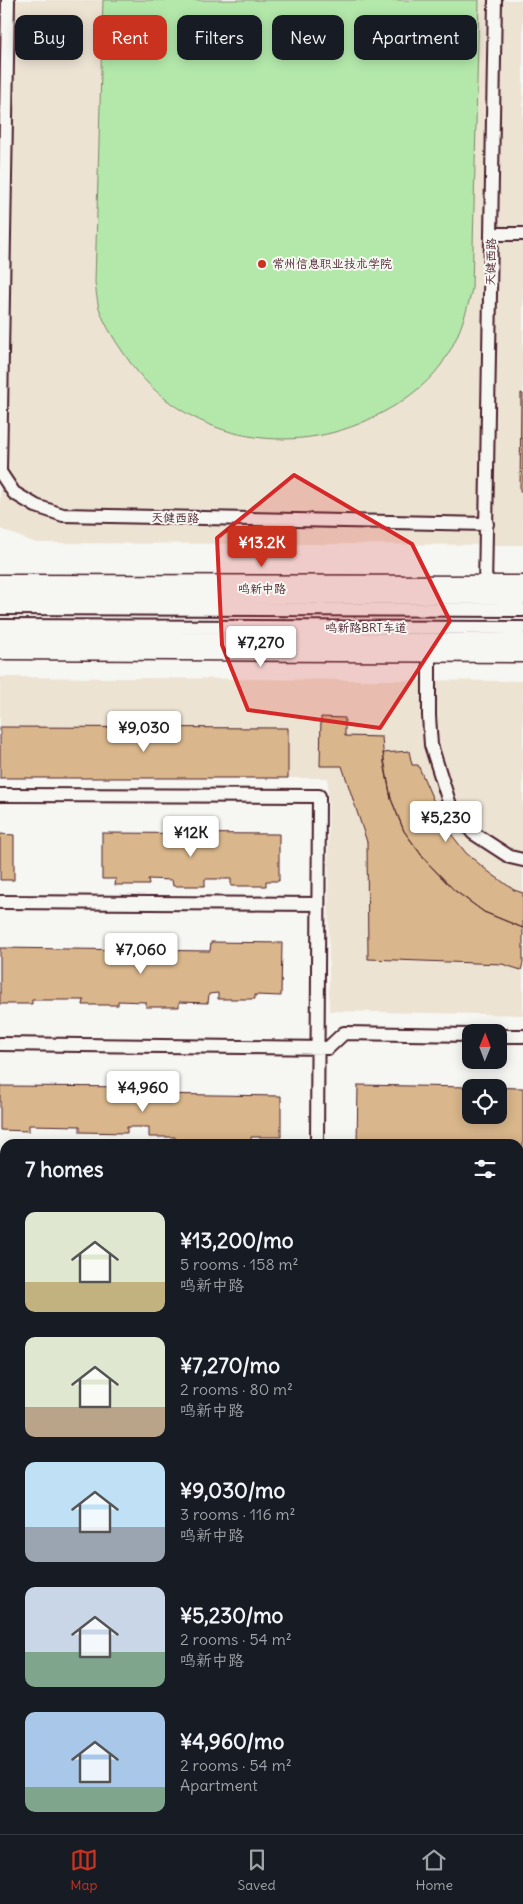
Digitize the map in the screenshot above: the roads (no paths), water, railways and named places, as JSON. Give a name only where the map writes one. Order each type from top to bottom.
[{"type":"main road","name":"鸣新中路","points":[[1,593],[523,590]]},
{"type":"main road","points":[[0,645],[523,648]]},
{"type":"lane","name":"天健西路","points":[[8,0],[0,471],[14,493],[36,506],[63,515],[487,524]]},
{"type":"lane","name":"天健西路","points":[[485,590],[495,0]]},
{"type":"lane","points":[[492,234],[523,234]]},
{"type":"lane","name":"鸣新路BRT车道","points":[[1,593],[523,610]]},
{"type":"lane","name":"鸣新路BRT车道","points":[[0,626],[523,628]]},
{"type":"lane","points":[[429,647],[428,716],[431,745],[450,805],[473,833],[510,857],[523,860]]},
{"type":"lane","points":[[0,795],[319,796],[317,1139]]},
{"type":"lane","points":[[0,902],[318,904]]},
{"type":"lane","points":[[0,1044],[328,1048],[344,1033],[462,1035]]},
{"type":"lane","points":[[508,1036],[523,1036]]},
{"type":"place","name":"常州信息职业技术学院","points":[[262,264]]}]
